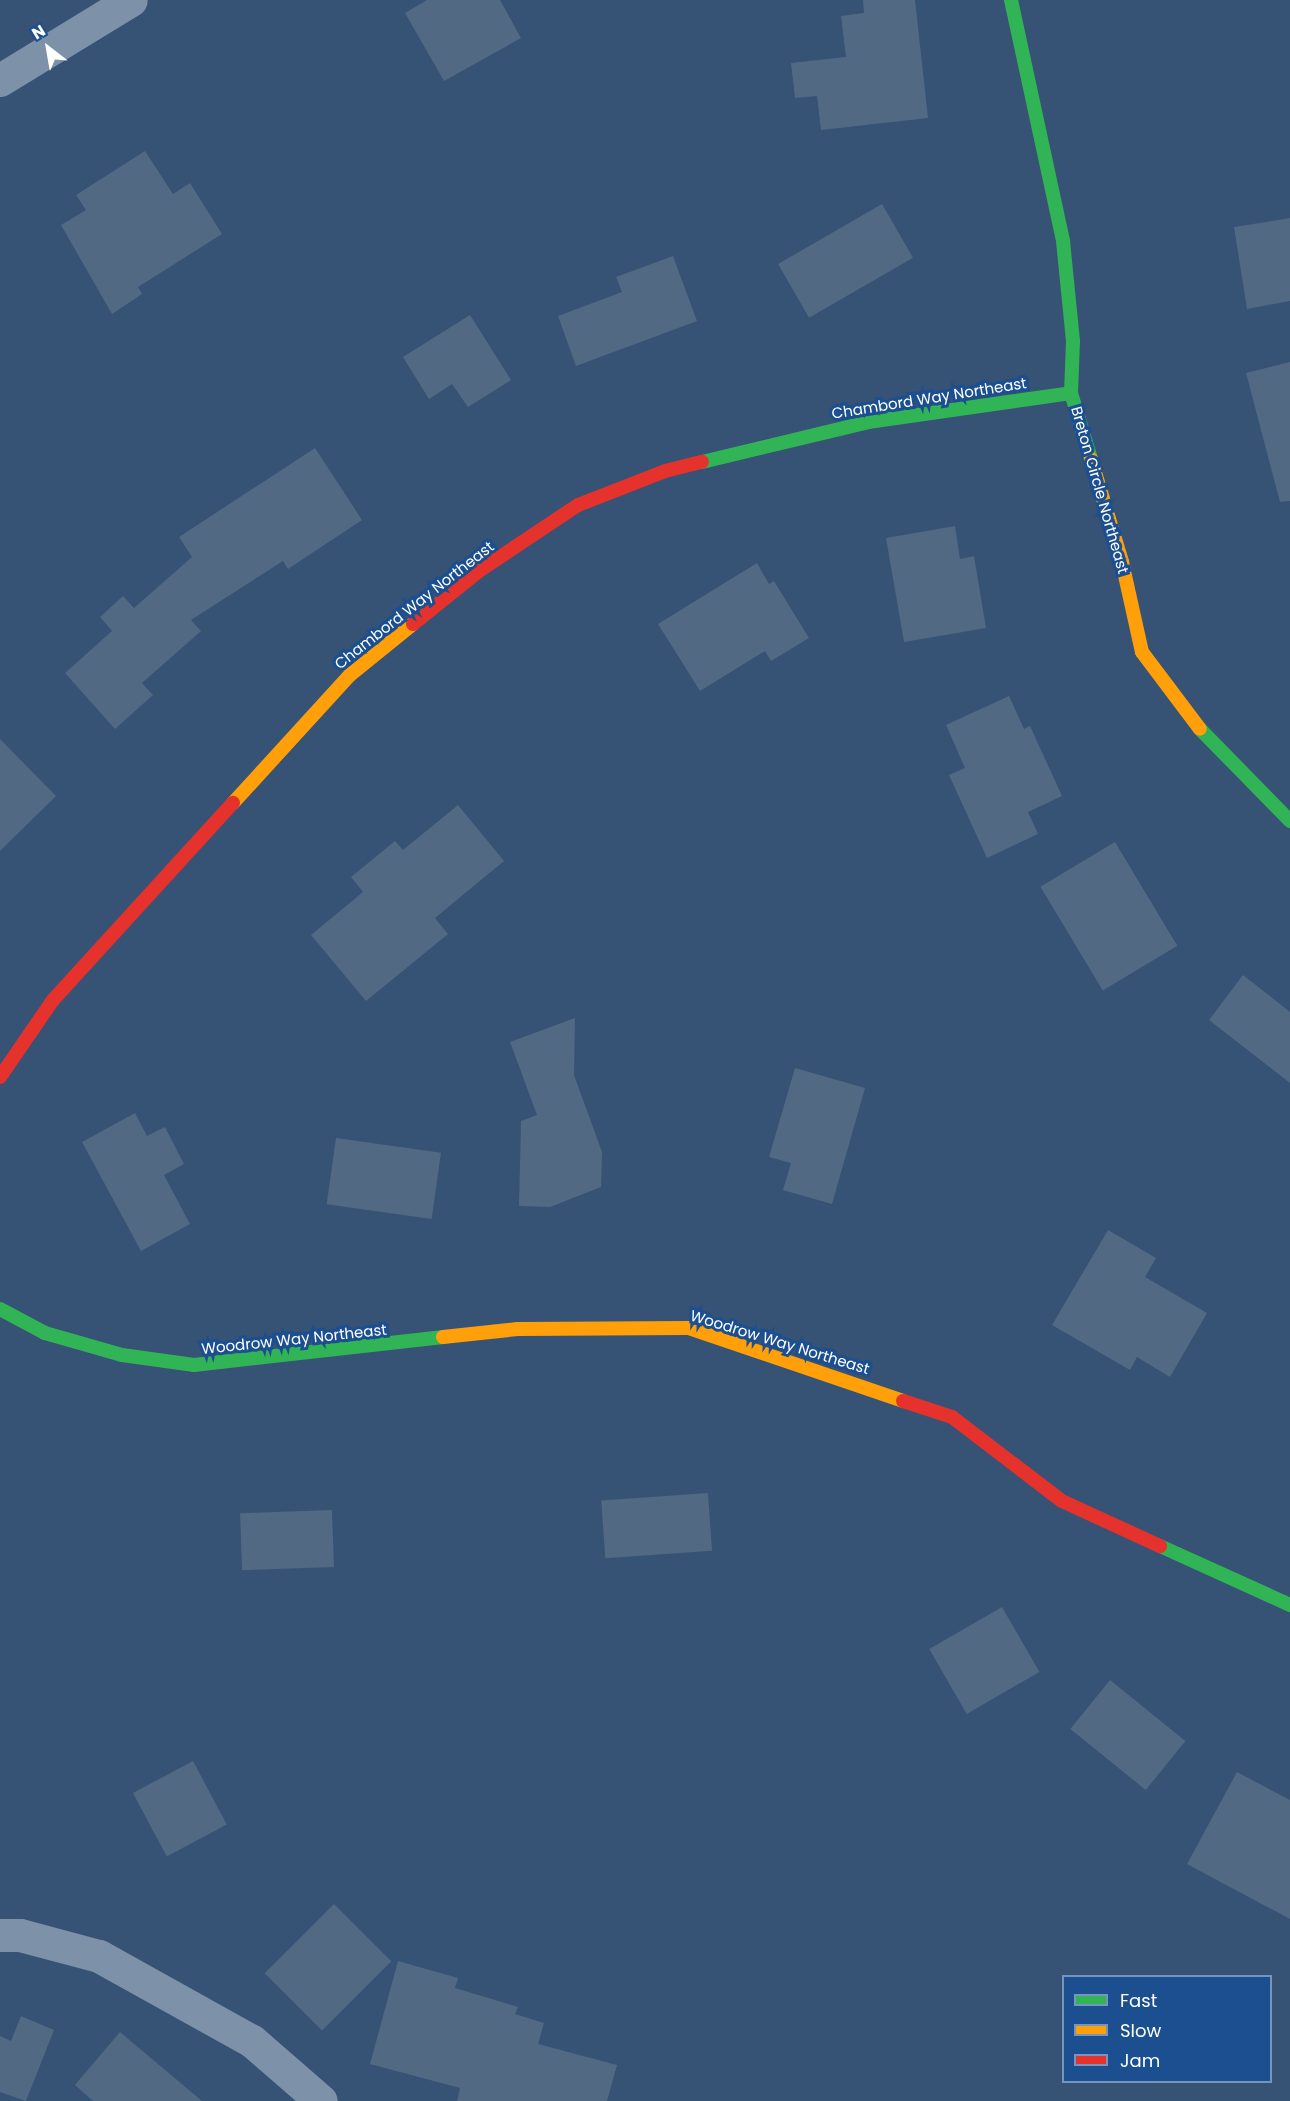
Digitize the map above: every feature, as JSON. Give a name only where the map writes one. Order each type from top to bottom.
[{"type":"street","points":[[0,80],[131,0]]},
{"type":"street","name":"Breton Circle Northeast","points":[[1011,0],[1063,241],[1073,341],[1071,393],[1122,562],[1142,652],[1206,737],[1290,821]]},
{"type":"street","name":"Chambord Way Northeast","points":[[0,1077],[53,999],[350,675],[479,571],[578,505],[665,471],[868,422],[1071,393]]},
{"type":"street","name":"Woodrow Way Northeast","points":[[0,1309],[45,1333],[122,1355],[194,1365],[518,1329],[689,1328],[952,1417],[1062,1501],[1290,1605]]},
{"type":"street","points":[[0,1935],[20,1935],[99,1956],[252,2041],[321,2101]]},
{"type":"building","points":[[427,0],[500,0],[521,38],[444,81],[405,13]]},
{"type":"building","points":[[863,0],[915,0],[928,118],[821,130],[817,96],[795,98],[791,63],[846,57],[841,16],[864,13]]},
{"type":"building","points":[[145,151],[173,194],[190,183],[222,234],[138,287],[142,294],[112,314],[61,225],[86,210],[76,195]]},
{"type":"building","points":[[882,204],[913,258],[809,318],[778,264]]},
{"type":"building","points":[[1290,218],[1290,301],[1247,309],[1234,227]]},
{"type":"building","points":[[673,256],[697,321],[576,366],[558,316],[622,292],[616,277]]},
{"type":"building","points":[[470,315],[511,380],[468,407],[452,384],[429,399],[403,357]]},
{"type":"building","points":[[1290,362],[1290,501],[1280,502],[1246,373]]},
{"type":"building","points":[[315,448],[362,520],[288,569],[283,561],[191,620],[201,631],[142,683],[153,695],[115,729],[65,673],[112,631],[100,617],[123,596],[134,608],[192,557],[179,537]]},
{"type":"building","points":[[955,526],[960,559],[974,556],[986,628],[904,642],[886,538]]},
{"type":"building","points":[[757,563],[769,584],[774,581],[809,638],[771,661],[765,651],[700,691],[658,624]]},
{"type":"building","points":[[1009,696],[1024,729],[1030,726],[1062,796],[1028,812],[1038,834],[987,858],[949,775],[965,768],[946,725]]},
{"type":"building","points":[[0,739],[56,796],[0,851]]},
{"type":"building","points":[[458,805],[504,861],[435,918],[448,934],[366,1001],[311,935],[363,892],[351,877],[395,841],[403,850]]},
{"type":"building","points":[[1115,842],[1177,946],[1103,991],[1040,887]]},
{"type":"building","points":[[1243,975],[1290,1012],[1290,1083],[1209,1020]]},
{"type":"building","points":[[575,1018],[574,1075],[602,1152],[601,1187],[550,1207],[519,1206],[521,1121],[537,1115],[510,1042]]},
{"type":"building","points":[[795,1068],[865,1088],[832,1204],[783,1190],[791,1163],[769,1157]]},
{"type":"building","points":[[135,1113],[147,1136],[165,1127],[184,1164],[164,1175],[190,1224],[141,1251],[82,1142]]},
{"type":"building","points":[[336,1138],[441,1153],[432,1219],[327,1204]]},
{"type":"building","points":[[1108,1230],[1156,1258],[1145,1277],[1207,1313],[1170,1377],[1137,1357],[1130,1370],[1052,1325]]},
{"type":"building","points":[[708,1493],[712,1551],[605,1558],[601,1500]]},
{"type":"building","points":[[332,1510],[334,1567],[242,1570],[240,1513]]},
{"type":"building","points":[[1002,1607],[1040,1672],[967,1714],[929,1649]]},
{"type":"building","points":[[1110,1680],[1185,1741],[1146,1790],[1070,1729]]},
{"type":"building","points":[[193,1761],[227,1825],[167,1856],[133,1793]]},
{"type":"building","points":[[1237,1772],[1290,1800],[1290,1919],[1187,1864]]},
{"type":"building","points":[[334,1904],[391,1961],[322,2031],[265,1973]]},
{"type":"building","points":[[398,1961],[458,1978],[455,1988],[518,2007],[515,2014],[544,2023],[538,2044],[617,2065],[607,2101],[457,2101],[460,2088],[370,2064]]},
{"type":"building","points":[[21,2016],[54,2030],[26,2101],[0,2092],[0,2036],[11,2041]]},
{"type":"building","points":[[120,2032],[202,2101],[93,2101],[75,2085]]},
{"type":"traffic: fast","points":[[1011,0],[1063,241],[1073,341],[1071,393],[1091,459]]},
{"type":"traffic: fast","points":[[702,462],[868,422],[1071,393]]},
{"type":"traffic: fast","points":[[1200,729],[1290,821]]},
{"type":"traffic: fast","points":[[0,1309],[45,1333],[122,1355],[194,1365],[443,1337]]},
{"type":"traffic: fast","points":[[1160,1546],[1290,1605]]},
{"type":"traffic: slow","points":[[1091,459],[1122,562],[1142,652],[1200,729]]},
{"type":"traffic: slow","points":[[233,803],[350,675],[413,624]]},
{"type":"traffic: slow","points":[[443,1337],[518,1329],[689,1328],[903,1401]]},
{"type":"traffic: jam","points":[[413,624],[479,571],[578,505],[665,471],[702,462]]},
{"type":"traffic: jam","points":[[0,1077],[53,1000],[233,803]]},
{"type":"traffic: jam","points":[[903,1401],[952,1417],[1062,1501],[1160,1546]]}]
